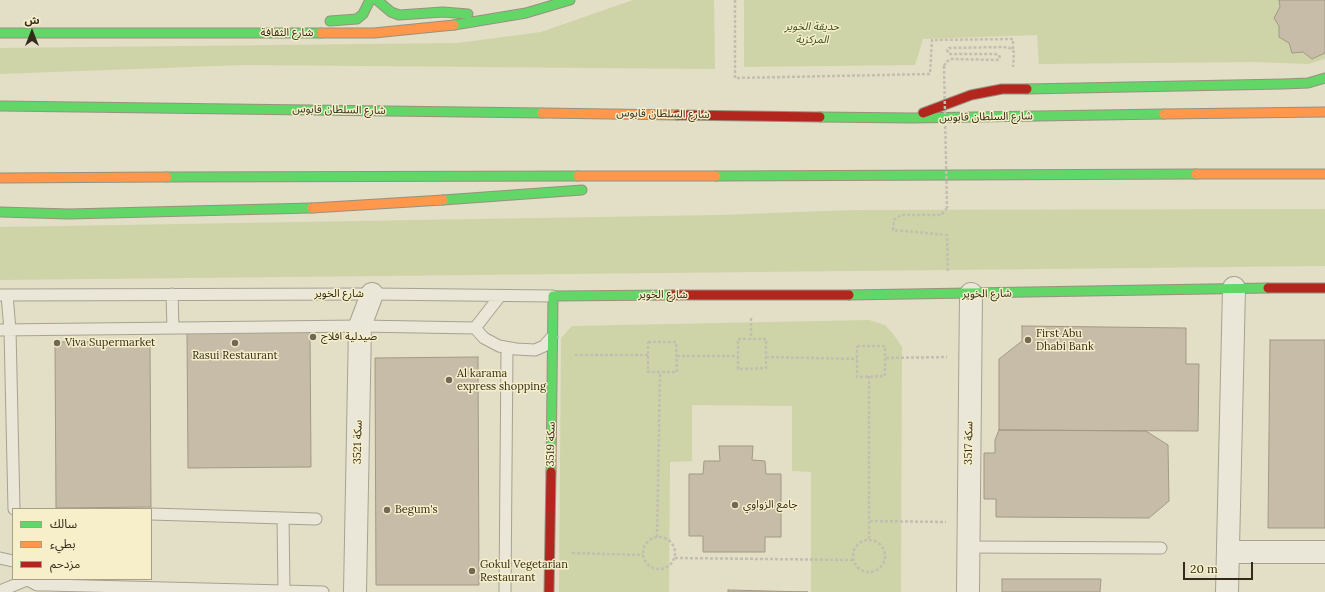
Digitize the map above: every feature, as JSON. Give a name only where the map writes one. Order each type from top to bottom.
[{"type":"main road","points":[[324,21],[357,19],[363,14],[370,0]]},
{"type":"main road","points":[[377,0],[390,12],[399,15],[443,12],[501,17]]},
{"type":"main road","name":"شارع الثقافة","points":[[0,33],[374,33],[437,28],[526,13],[570,0]]},
{"type":"main road","points":[[109,33],[261,24]]},
{"type":"main road","points":[[912,118],[941,105],[971,95],[1002,89],[1283,84],[1308,83],[1325,78]]},
{"type":"main road","name":"شارع السلطان قابوس","points":[[0,106],[912,118],[1325,112]]},
{"type":"main road","points":[[0,178],[1325,174]]},
{"type":"main road","points":[[643,185],[762,176]]},
{"type":"main road","points":[[0,212],[69,214],[350,207],[588,189]]},
{"type":"main road","name":"شارع الخوير","points":[[552,296],[971,294],[1234,288],[1325,288]]},
{"type":"main road","name":"سكة 3519","points":[[549,592],[552,296]]},
{"type":"street","points":[[1227,592],[1234,288]]},
{"type":"street","name":"سكة 3521","points":[[355,592],[360,326],[372,294]]},
{"type":"street","name":"سكة 3517","points":[[968,592],[971,294]]},
{"type":"street","points":[[1228,552],[1325,552]]},
{"type":"lane","points":[[172,294],[174,328]]},
{"type":"lane","name":"شارع الخوير","points":[[3,295],[372,294],[552,296]]},
{"type":"lane","points":[[3,295],[14,508]]},
{"type":"lane","points":[[475,328],[500,296]]},
{"type":"lane","points":[[5,330],[360,326],[475,328],[484,338],[499,346],[535,350],[544,346],[552,337]]},
{"type":"lane","points":[[505,592],[507,348]]},
{"type":"lane","points":[[152,514],[316,519]]},
{"type":"lane","points":[[283,518],[284,590]]},
{"type":"lane","points":[[968,546],[1161,548]]},
{"type":"lane","points":[[0,558],[12,561]]},
{"type":"lane","points":[[0,591],[27,580],[37,585],[323,592]]},
{"type":"path","points":[[735,0],[735,78],[930,74],[932,40],[1012,39],[1012,50]]},
{"type":"path","points":[[948,294],[947,235],[893,230],[894,220],[901,215],[941,215],[947,208],[944,66],[946,62],[951,59],[997,60],[1000,58],[995,54],[949,54]]},
{"type":"path","points":[[738,339],[766,339],[766,368],[738,369],[738,356],[738,339]]},
{"type":"path","points":[[648,342],[676,342],[677,372],[648,372],[648,355],[648,342]]},
{"type":"path","points":[[857,346],[885,346],[885,376],[857,376],[857,359],[857,346]]},
{"type":"path","points":[[552,355],[648,355]]},
{"type":"path","points":[[677,356],[738,356]]},
{"type":"path","points":[[766,357],[857,359]]},
{"type":"path","points":[[886,358],[970,357]]},
{"type":"path","points":[[657,537],[660,372]]},
{"type":"path","points":[[869,376],[869,540]]},
{"type":"path","points":[[870,521],[968,523]]},
{"type":"path","points":[[657,537],[663,537],[672,543],[675,558],[668,567],[657,569],[648,564],[643,555],[645,545],[648,541],[657,537]]},
{"type":"path","points":[[869,540],[879,543],[885,552],[885,562],[874,572],[868,572],[859,568],[854,560],[856,548],[862,542],[869,540]]},
{"type":"path","points":[[550,552],[643,555]]},
{"type":"path","points":[[675,558],[854,560]]},
{"type":"green space","points":[[633,0],[714,0],[715,69],[244,65],[0,74],[0,48],[458,43],[541,32]]},
{"type":"green space","name":"حديقة الخوير المركزية","points":[[744,0],[1325,0],[1325,59],[1308,64],[1255,62],[1039,64],[1037,35],[923,39],[915,65],[744,67]]},
{"type":"green space","points":[[1325,209],[1325,266],[0,280],[0,227],[718,215],[854,210]]},
{"type":"green space","points":[[869,320],[885,325],[902,347],[901,592],[811,592],[811,472],[792,471],[792,406],[692,405],[692,461],[670,462],[669,592],[559,592],[561,338],[572,326]]},
{"type":"building","points":[[1279,0],[1325,0],[1325,53],[1312,59],[1303,52],[1292,53],[1289,43],[1279,37],[1279,26],[1274,18],[1280,7]]},
{"type":"building","points":[[1022,326],[1186,328],[1186,364],[1199,364],[1198,431],[999,430],[999,359],[1022,341]]},
{"type":"building","points":[[310,332],[311,467],[188,468],[187,333]]},
{"type":"building","points":[[1270,340],[1325,340],[1325,528],[1268,528]]},
{"type":"building","points":[[150,341],[151,507],[56,508],[55,342]]},
{"type":"building","points":[[478,357],[479,585],[376,585],[375,358]]},
{"type":"building","points":[[999,430],[1146,431],[1168,445],[1169,501],[1149,518],[996,517],[996,499],[984,499],[984,453],[995,453],[995,440]]},
{"type":"building","name":"جامع الزواوي","points":[[719,446],[753,446],[752,460],[765,461],[766,474],[781,474],[781,537],[765,537],[765,552],[703,552],[703,536],[689,536],[689,474],[703,474],[704,461],[720,461]]},
{"type":"building","points":[[1002,579],[1101,579],[1100,592],[1002,592]]},
{"type":"building","points":[[728,590],[808,592],[728,592]]},
{"type":"traffic: fast","points":[[330,21],[357,19],[363,14],[370,0]]},
{"type":"traffic: fast","points":[[377,0],[391,12],[399,15],[443,12],[468,14]]},
{"type":"traffic: fast","points":[[454,25],[526,13],[570,0]]},
{"type":"traffic: fast","points":[[0,33],[321,33]]},
{"type":"traffic: fast","points":[[1027,89],[1283,84],[1308,83],[1325,78]]},
{"type":"traffic: fast","points":[[0,106],[542,113]]},
{"type":"traffic: fast","points":[[820,117],[912,118],[1164,114]]},
{"type":"traffic: fast","points":[[716,176],[1196,174]]},
{"type":"traffic: fast","points":[[167,177],[578,176]]},
{"type":"traffic: fast","points":[[443,200],[582,190]]},
{"type":"traffic: fast","points":[[0,212],[69,214],[312,208]]},
{"type":"traffic: fast","points":[[849,295],[1268,288]]},
{"type":"traffic: fast","points":[[551,472],[553,296],[673,295]]},
{"type":"traffic: slow","points":[[321,33],[374,33],[454,25]]},
{"type":"traffic: slow","points":[[1164,114],[1325,112]]},
{"type":"traffic: slow","points":[[542,113],[677,115]]},
{"type":"traffic: slow","points":[[1196,174],[1325,174]]},
{"type":"traffic: slow","points":[[578,176],[716,176]]},
{"type":"traffic: slow","points":[[0,178],[167,177]]},
{"type":"traffic: slow","points":[[312,208],[443,200]]},
{"type":"traffic: jam","points":[[923,113],[971,95],[1002,89],[1027,89]]},
{"type":"traffic: jam","points":[[677,115],[820,117]]},
{"type":"traffic: jam","points":[[1268,288],[1325,288]]},
{"type":"traffic: jam","points":[[673,295],[849,295]]},
{"type":"traffic: jam","points":[[549,592],[551,472]]},
{"type":"place","name":"صيدلية افلاج","points":[[313,337]]},
{"type":"place","name":"First Abu Dhabi Bank","points":[[1028,340]]},
{"type":"place","name":"Viva Supermarket","points":[[57,343]]},
{"type":"place","name":"Rasui Restaurant","points":[[235,343]]},
{"type":"place","name":"Al karama express shopping","points":[[449,380]]},
{"type":"place","name":"جامع الزواوي","points":[[735,505]]},
{"type":"place","name":"Begum's","points":[[387,510]]},
{"type":"place","name":"Gokul Vegetarian Restaurant","points":[[472,571]]}]
